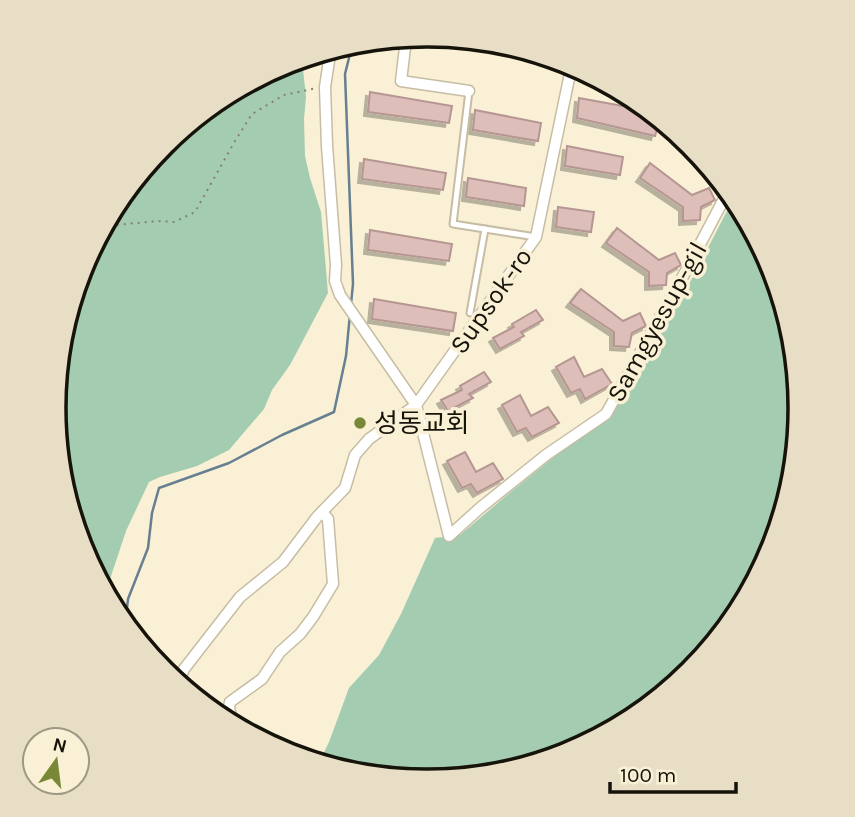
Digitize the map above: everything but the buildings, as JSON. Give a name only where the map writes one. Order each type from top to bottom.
[{"type":"street","points":[[405,48],[401,81],[469,91]]},
{"type":"street","name":"Samgyesup-gil","points":[[329,61],[325,87],[335,281],[340,295],[416,405],[449,536],[546,455],[606,414],[723,201]]},
{"type":"street","name":"Supsok-ro","points":[[182,673],[240,597],[284,562],[322,512],[345,488],[355,455],[369,439],[416,405],[536,237],[569,77]]},
{"type":"street","points":[[230,711],[230,702],[262,679],[281,652],[300,634],[333,584],[328,519],[322,512]]},
{"type":"lane","points":[[469,91],[453,224],[536,237]]},
{"type":"lane","points":[[470,313],[485,229]]},
{"type":"path","points":[[117,225],[174,222],[195,212],[252,114],[284,95],[325,87]]},
{"type":"green space","points":[[303,69],[306,97],[305,156],[321,212],[328,293],[290,365],[272,390],[264,409],[229,450],[197,466],[149,482],[126,531],[110,579],[85,525],[69,456],[66,408],[69,361],[85,292],[104,249],[127,208],[172,153],[227,108]]},
{"type":"green space","points":[[728,208],[751,249],[770,292],[782,338],[788,385],[786,456],[770,525],[740,589],[714,628],[683,664],[628,709],[587,732],[544,751],[475,767],[428,770],[380,767],[323,754],[349,688],[379,655],[401,614],[435,538],[460,535],[622,402]]},
{"type":"waterway","points":[[350,56],[345,74],[353,284],[351,304]]},
{"type":"waterway","points":[[127,609],[128,599],[148,548],[152,513],[159,488],[229,463],[334,412],[346,356],[350,314]]},
{"type":"place","name":"성동교회","points":[[360,423]]}]
